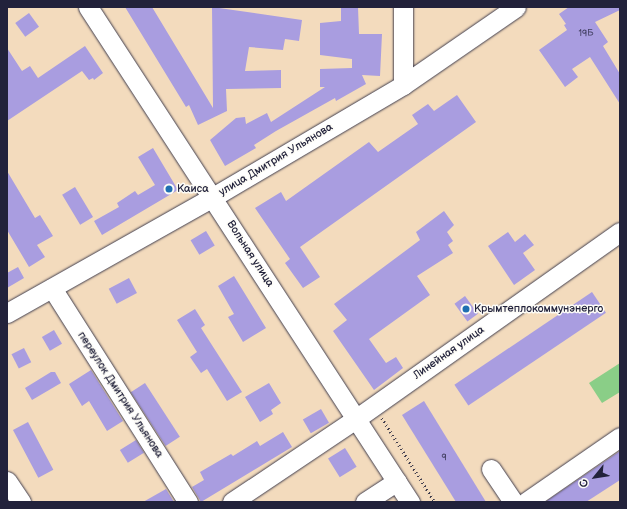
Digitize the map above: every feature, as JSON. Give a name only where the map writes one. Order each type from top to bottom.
[{"type":"street","name":"Вольная улица","points":[[88,7],[357,418],[410,502]]},
{"type":"street","points":[[402,85],[403,7]]},
{"type":"street","name":"улица Дмитрия Ульянова","points":[[7,313],[213,197],[402,85],[516,7]]},
{"type":"street","name":"Линейная улица","points":[[232,502],[357,418],[620,232]]},
{"type":"street","name":"переулок Дмитрия Ульянова","points":[[52,288],[188,502]]},
{"type":"street","points":[[526,502],[620,437]]},
{"type":"street","points":[[491,469],[513,502]]},
{"type":"street","points":[[7,481],[21,502]]},
{"type":"street","points":[[365,502],[397,481]]},
{"type":"path","points":[[374,406],[435,502]]},
{"type":"green space","points":[[620,363],[620,392],[602,403],[589,383]]},
{"type":"building","points":[[125,7],[152,7],[213,108],[212,7],[302,20],[299,41],[285,39],[283,50],[249,47],[245,71],[281,70],[281,88],[226,89],[227,111],[198,125],[189,105],[186,107]]},
{"type":"building","points":[[341,7],[358,7],[359,34],[382,34],[380,76],[362,75],[366,84],[336,101],[335,98],[276,131],[254,145],[256,148],[225,166],[210,140],[236,118],[245,117],[246,124],[267,113],[271,122],[325,87],[320,87],[320,69],[352,68],[352,59],[320,55],[320,23],[341,21]]},
{"type":"building","points":[[569,7],[620,7],[620,10],[595,22],[608,42],[603,46],[620,74],[620,104],[590,57],[572,69],[578,77],[565,87],[539,50],[567,30],[564,25],[566,24],[559,14]]},
{"type":"building","points":[[29,13],[39,27],[25,37],[15,23]]},
{"type":"building","points":[[85,46],[103,73],[94,80],[93,78],[89,80],[82,71],[7,121],[7,48],[22,71],[30,66],[38,78]]},
{"type":"building","points":[[457,95],[476,122],[300,247],[320,277],[303,288],[285,263],[290,259],[255,208],[281,192],[286,201],[369,142],[378,152],[418,124],[412,115],[428,104],[434,111]]},
{"type":"building","points":[[153,148],[178,190],[102,235],[94,221],[119,207],[117,203],[135,191],[138,195],[155,185],[138,157]]},
{"type":"building","points":[[7,171],[35,218],[40,215],[53,236],[37,245],[45,257],[29,267],[7,230]]},
{"type":"building","points":[[75,187],[93,217],[80,225],[62,195]]},
{"type":"building","points":[[444,211],[454,225],[447,232],[453,241],[448,245],[453,253],[417,276],[430,295],[369,339],[386,363],[396,357],[403,368],[374,390],[333,331],[347,320],[334,304],[420,240],[416,232]]},
{"type":"building","points":[[206,231],[215,246],[199,255],[191,240]]},
{"type":"building","points":[[508,232],[515,242],[525,234],[534,245],[523,253],[535,270],[514,285],[488,246]]},
{"type":"building","points":[[18,267],[24,278],[7,288],[7,273]]},
{"type":"building","points":[[234,276],[266,328],[243,342],[228,317],[234,314],[218,286]]},
{"type":"building","points":[[129,278],[137,293],[117,304],[109,289]]},
{"type":"building","points":[[592,292],[606,313],[468,406],[454,385]]},
{"type":"building","name":"Крымтеплокоммунэнерго","points":[[465,296],[478,314],[467,321],[454,304]]},
{"type":"building","points":[[195,309],[205,325],[201,328],[242,392],[227,401],[207,369],[201,373],[190,357],[197,352],[177,320]]},
{"type":"building","points":[[54,330],[62,344],[50,351],[42,337]]},
{"type":"building","points":[[24,348],[31,362],[19,369],[12,354]]},
{"type":"building","points":[[91,370],[123,421],[107,431],[89,401],[82,406],[69,384]]},
{"type":"building","points":[[51,372],[55,372],[61,383],[32,400],[25,388]]},
{"type":"building","points":[[145,383],[180,437],[166,446],[131,392]]},
{"type":"building","points":[[269,383],[281,403],[271,410],[273,414],[260,422],[245,397]]},
{"type":"building","points":[[424,401],[486,502],[456,502],[402,415]]},
{"type":"building","points":[[321,409],[329,423],[311,433],[303,420]]},
{"type":"building","points":[[28,422],[53,470],[38,478],[13,430]]},
{"type":"building","points":[[283,432],[292,447],[201,502],[192,487],[204,480],[200,472],[231,454],[233,456],[257,441],[260,446]]},
{"type":"building","points":[[136,440],[144,453],[128,463],[120,450]]},
{"type":"building","points":[[345,448],[357,467],[340,477],[328,459]]},
{"type":"building","points":[[620,451],[620,480],[586,502],[545,502]]},
{"type":"building","points":[[166,489],[174,502],[143,502]]},
{"type":"place","name":"Каиса","points":[[169,189]]},
{"type":"place","name":"Крымтеплокоммунэнерго","points":[[466,309]]}]
